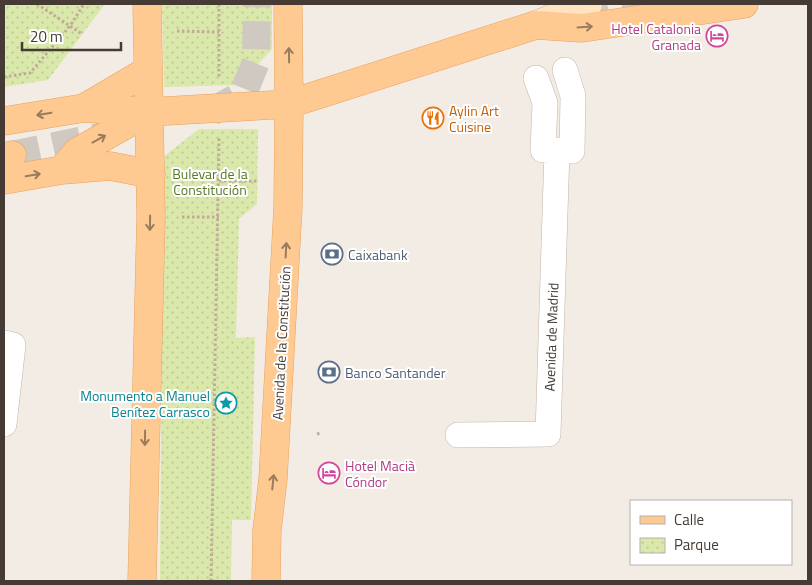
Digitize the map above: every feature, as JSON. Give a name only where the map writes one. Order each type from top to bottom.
[{"type":"main road","points":[[142,581],[150,174],[147,4]]},
{"type":"main road","name":"Avenida de la Constitución","points":[[266,581],[267,530],[273,479],[288,207],[288,4]]},
{"type":"main road","points":[[4,121],[84,108],[148,112],[289,104],[536,25],[582,28],[744,4]]},
{"type":"main road","points":[[84,108],[147,71]]},
{"type":"main road","points":[[62,170],[77,152],[148,112]]},
{"type":"main road","points":[[6,164],[62,170],[110,166],[150,174]]},
{"type":"street","points":[[536,25],[588,4]]},
{"type":"street","points":[[536,78],[545,103],[543,150],[572,151],[573,96],[565,70]]},
{"type":"street","name":"Avenida de Madrid","points":[[458,435],[548,434],[557,150]]},
{"type":"street","points":[[4,343],[12,345],[4,424]]},
{"type":"path","points":[[37,4],[82,34]]},
{"type":"path","points":[[4,78],[30,73],[70,26],[84,4]]},
{"type":"path","points":[[218,4],[220,86]]},
{"type":"path","points":[[172,31],[219,32]]},
{"type":"path","points":[[211,581],[220,130]]},
{"type":"path","points":[[219,181],[258,181]]},
{"type":"path","points":[[181,217],[219,217]]},
{"type":"green space","points":[[4,4],[105,4],[48,80],[4,87]]},
{"type":"green space","points":[[162,4],[272,4],[272,49],[239,85],[164,87]]},
{"type":"green space","name":"Bulevar de la Constitución","points":[[199,129],[258,129],[257,204],[239,219],[236,338],[255,337],[251,520],[232,520],[231,581],[160,581],[163,157]]},
{"type":"tunnel","points":[[211,112],[243,94],[256,62],[257,4]]},
{"type":"tunnel","points":[[582,19],[636,4]]},
{"type":"tunnel","points":[[12,155],[103,136]]},
{"type":"place","name":"Hotel Catalonia Granada","points":[[717,36]]},
{"type":"place","name":"Aylin Art Cuisine","points":[[433,118]]},
{"type":"place","name":"Caixabank","points":[[332,254]]},
{"type":"place","name":"Banco Santander","points":[[329,372]]},
{"type":"place","name":"Monumento a Manuel Benítez Carrasco","points":[[226,403]]},
{"type":"place","name":"Hotel Macià Cóndor","points":[[329,473]]}]
